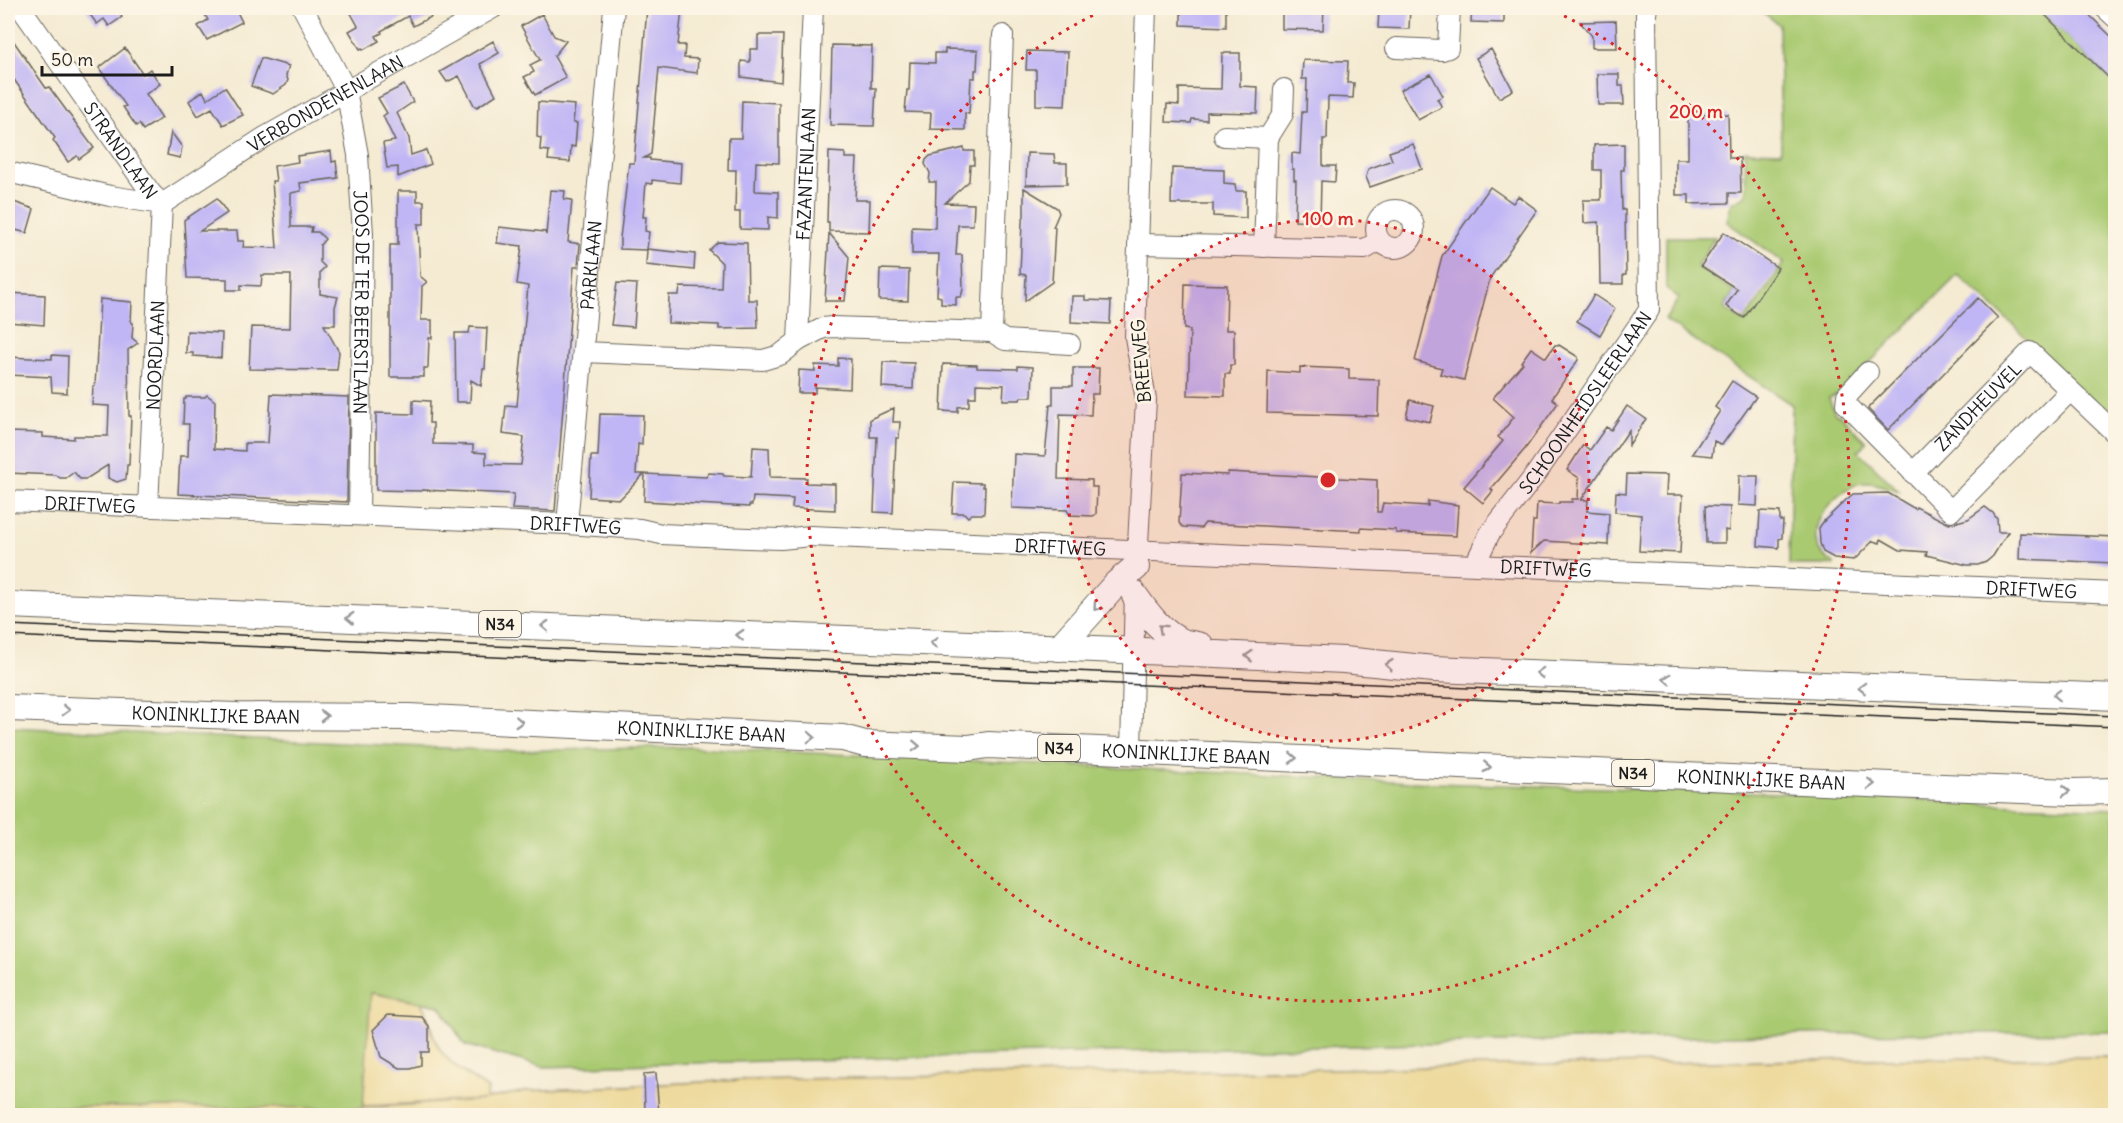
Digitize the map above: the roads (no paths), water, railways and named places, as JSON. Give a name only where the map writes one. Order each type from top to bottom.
[{"type":"main road","points":[[1059,648],[1137,559]]},
{"type":"main road","points":[[1135,596],[1148,614],[1171,635],[1186,643],[1200,645],[1216,654]]},
{"type":"main road","name":"N34","points":[[8,605],[1216,654],[1344,660],[1465,670],[2115,697]]},
{"type":"main road","name":"KONINKLIJKE BAAN","points":[[8,708],[237,716],[409,717],[843,738],[865,744],[1131,750],[1867,784],[2072,792],[2115,791]]},
{"type":"street","name":"STRANDLAAN","points":[[21,8],[151,193],[162,204]]},
{"type":"street","name":"JOOS DE TER BEERSTLAAN","points":[[303,8],[346,90],[358,155],[363,234],[359,514]]},
{"type":"street","name":"VERBONDENENLAAN","points":[[162,204],[265,137],[493,8]]},
{"type":"street","name":"PARKLAAN","points":[[567,524],[614,8]]},
{"type":"street","name":"FAZANTENLAAN","points":[[798,341],[813,8]]},
{"type":"street","name":"BREEWEG","points":[[1131,750],[1135,596],[1146,400],[1135,337],[1146,8]]},
{"type":"street","points":[[1396,48],[1442,51],[1448,48],[1450,8]]},
{"type":"street","name":"SCHOONHEIDSLEERLAAN","points":[[1475,564],[1490,533],[1557,444],[1648,310],[1647,8]]},
{"type":"street","points":[[2105,8],[2115,18]]},
{"type":"street","points":[[992,332],[1003,35]]},
{"type":"street","points":[[1263,247],[1268,138],[1283,114],[1284,89]]},
{"type":"street","points":[[1224,136],[1268,138]]},
{"type":"street","points":[[8,172],[110,196],[162,204]]},
{"type":"street","name":"NOORDLAAN","points":[[148,507],[162,204]]},
{"type":"street","points":[[1139,244],[1365,249],[1379,241]]},
{"type":"street","points":[[584,352],[763,360],[780,355],[798,341],[823,328],[832,327],[992,332],[1005,340],[1070,344]]},
{"type":"street","name":"ZANDHEUVEL","points":[[1913,473],[2030,352],[2115,434]]},
{"type":"street","points":[[1868,372],[1847,394],[1846,405],[1951,511],[2070,391]]},
{"type":"street","name":"DRIFTWEG","points":[[8,501],[567,524],[640,529],[661,534],[737,538],[781,539],[810,536],[1137,559],[1475,564],[2115,593]]},
{"type":"tram line","points":[[8,625],[2116,716]]},
{"type":"tram line","points":[[8,636],[2116,727]]}]
